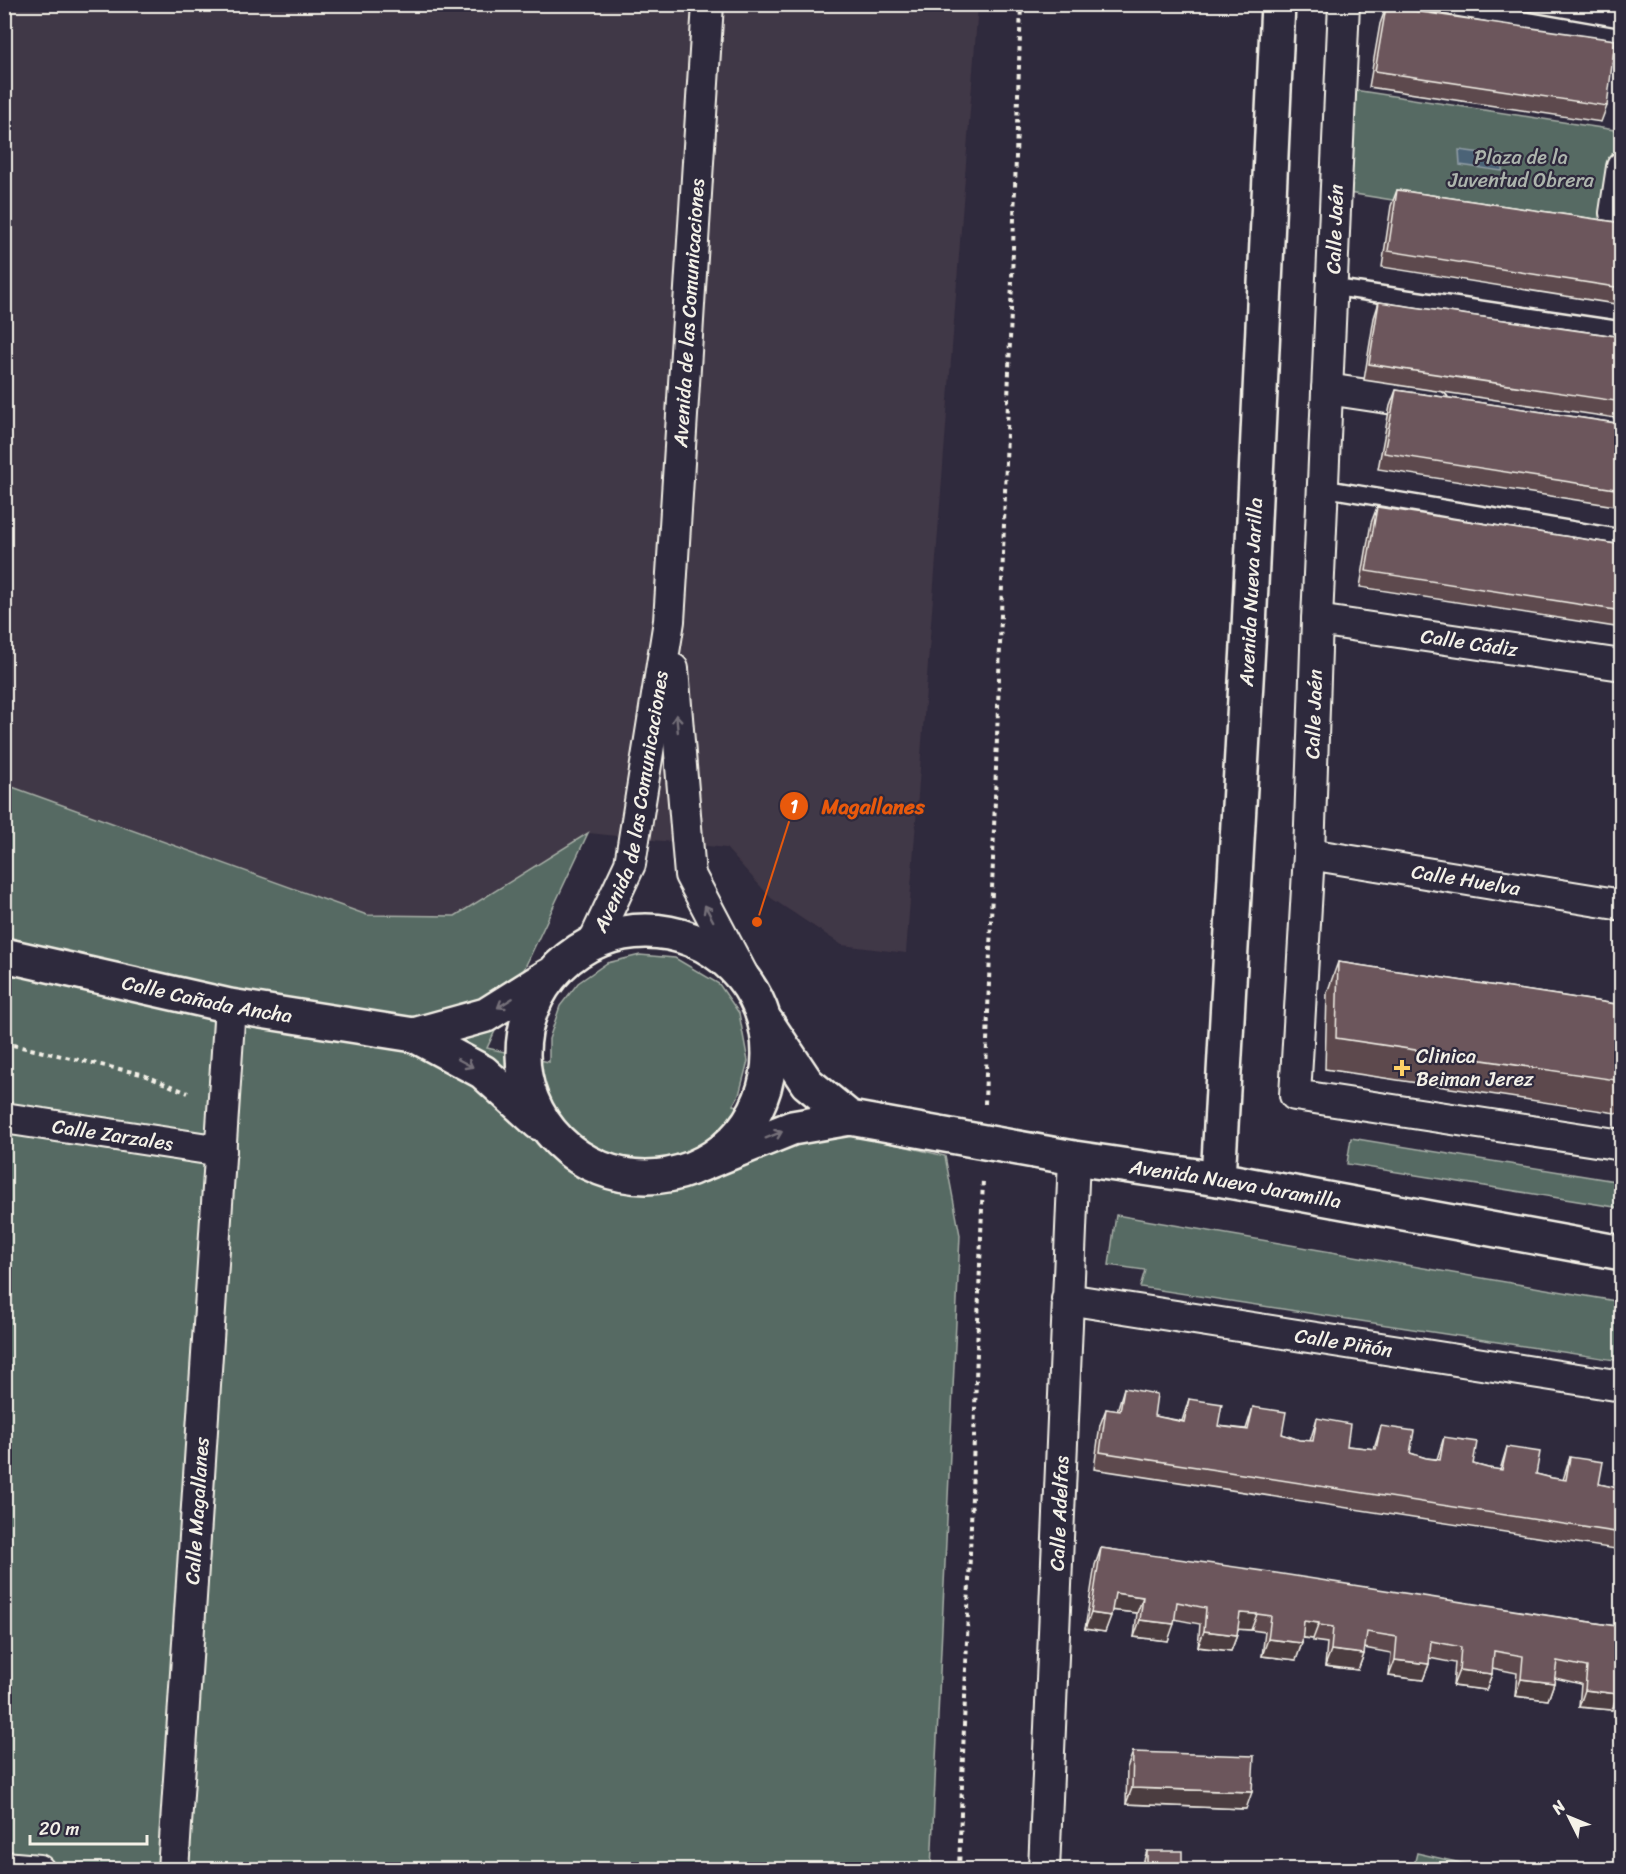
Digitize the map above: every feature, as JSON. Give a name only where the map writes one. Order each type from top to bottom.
[{"type":"street","name":"Avenida de las Comunicaciones","points":[[593,943],[630,864],[669,621],[708,4]]},
{"type":"street","name":"Avenida Nueva Jarilla","points":[[1218,1179],[1249,628],[1278,4]]},
{"type":"street","name":"Calle Jaén","points":[[1344,4],[1309,854],[1295,1095],[1622,1145]]},
{"type":"street","points":[[1618,213],[1622,167]]},
{"type":"street","points":[[1327,389],[1456,409]]},
{"type":"street","name":"Calle Cádiz","points":[[1317,620],[1622,665]]},
{"type":"street","name":"Avenida de las Comunicaciones","points":[[669,621],[690,875],[747,983]]},
{"type":"street","name":"Calle Huelva","points":[[1309,854],[1622,905]]},
{"type":"street","points":[[549,1131],[531,1101],[523,1068],[524,1034],[535,1000],[554,972],[572,956],[593,943],[626,932],[660,932],[693,940],[723,958],[747,983],[765,1018],[770,1053],[765,1087],[751,1119],[729,1146],[700,1165]]},
{"type":"street","name":"Calle Cañada Ancha","points":[[4,955],[230,1006],[414,1035],[483,1072],[580,1159],[618,1175],[660,1178],[700,1165]]},
{"type":"street","name":"Calle Cañada Ancha","points":[[414,1035],[486,1015],[554,972]]},
{"type":"street","name":"Calle Magallanes","points":[[173,1869],[230,1006]]},
{"type":"street","name":"Avenida Nueva Jaramilla","points":[[765,1018],[807,1083],[850,1118]]},
{"type":"street","name":"Calle Zarzales","points":[[4,1118],[221,1151]]},
{"type":"street","name":"Avenida Nueva Jaramilla","points":[[700,1165],[792,1128],[850,1118],[1074,1158],[1218,1179],[1622,1253]]},
{"type":"street","name":"Calle Adelfas","points":[[1044,1869],[1074,1158]]},
{"type":"street","name":"Calle Piñón","points":[[1067,1299],[1622,1386]]},
{"type":"street","points":[[4,1867],[39,1869]]},
{"type":"lane","points":[[1434,4],[1622,37]]},
{"type":"lane","points":[[1332,287],[1622,330]]},
{"type":"lane","points":[[1323,488],[1622,538]]},
{"type":"path","points":[[959,1869],[1021,4]]},
{"type":"path","points":[[4,1043],[141,1074],[224,1108]]},
{"type":"shaded area","points":[[4,5],[978,5],[906,953],[842,945],[771,898],[726,848],[589,833],[548,867],[455,916],[367,915],[5,784]]},
{"type":"green space","name":"Plaza de la Juventud Obrera","points":[[1341,88],[1621,131],[1621,167],[1613,235],[1336,191]]},
{"type":"green space","points":[[4,784],[367,915],[455,916],[588,833],[487,1048],[549,1062],[549,1039],[560,1006],[578,983],[607,963],[640,955],[675,958],[719,984],[739,1013],[748,1061],[739,1095],[733,1105],[945,1156],[960,1235],[931,1869],[5,1869]]},
{"type":"green space","points":[[1351,1138],[1621,1182],[1621,1208],[1347,1164]]},
{"type":"green space","points":[[1116,1215],[1621,1302],[1621,1361],[1140,1287],[1145,1270],[1109,1265]]},
{"type":"green space","points":[[1417,1853],[1487,1869],[1413,1869]]},
{"type":"water","points":[[1459,150],[1504,156],[1502,171],[1460,165]]},
{"type":"building","points":[[1386,7],[1615,40],[1607,106],[1375,71]]},
{"type":"building","points":[[1397,190],[1622,223],[1622,288],[1388,251]]},
{"type":"building","points":[[1379,302],[1622,337],[1622,402],[1369,364]]},
{"type":"building","points":[[1396,390],[1622,424],[1622,490],[1384,453]]},
{"type":"building","points":[[1377,507],[1622,545],[1622,611],[1366,571]]},
{"type":"building","points":[[1338,962],[1622,1005],[1622,1081],[1336,1038]]},
{"type":"building","points":[[1124,1388],[1157,1394],[1154,1416],[1184,1422],[1189,1399],[1222,1404],[1218,1426],[1248,1430],[1253,1407],[1286,1412],[1282,1434],[1299,1440],[1313,1441],[1317,1418],[1350,1424],[1347,1446],[1376,1449],[1381,1426],[1414,1431],[1410,1453],[1426,1458],[1440,1460],[1444,1437],[1477,1442],[1473,1464],[1488,1468],[1502,1470],[1507,1447],[1540,1452],[1536,1474],[1552,1478],[1566,1480],[1570,1457],[1603,1462],[1599,1484],[1622,1489],[1622,1533],[1100,1452],[1106,1409],[1120,1411]]},
{"type":"building","points":[[1101,1548],[1622,1627],[1622,1672],[1618,1694],[1585,1690],[1587,1667],[1557,1661],[1554,1683],[1521,1679],[1523,1656],[1494,1651],[1492,1674],[1459,1670],[1461,1647],[1431,1641],[1429,1664],[1395,1660],[1397,1637],[1367,1632],[1364,1654],[1331,1650],[1333,1627],[1319,1625],[1319,1623],[1304,1621],[1302,1643],[1268,1639],[1271,1616],[1257,1614],[1240,1613],[1237,1635],[1204,1631],[1206,1608],[1177,1602],[1174,1624],[1140,1620],[1143,1597],[1115,1593],[1111,1616],[1091,1613]]},
{"type":"building","points":[[1133,1752],[1254,1756],[1252,1792],[1132,1788]]},
{"type":"building","points":[[1147,1851],[1182,1851],[1182,1869],[1147,1869]]},
{"type":"place","name":"Magallanes","points":[[757,922]]},
{"type":"place","name":"Clinica Beiman Jerez","points":[[1402,1068]]}]
